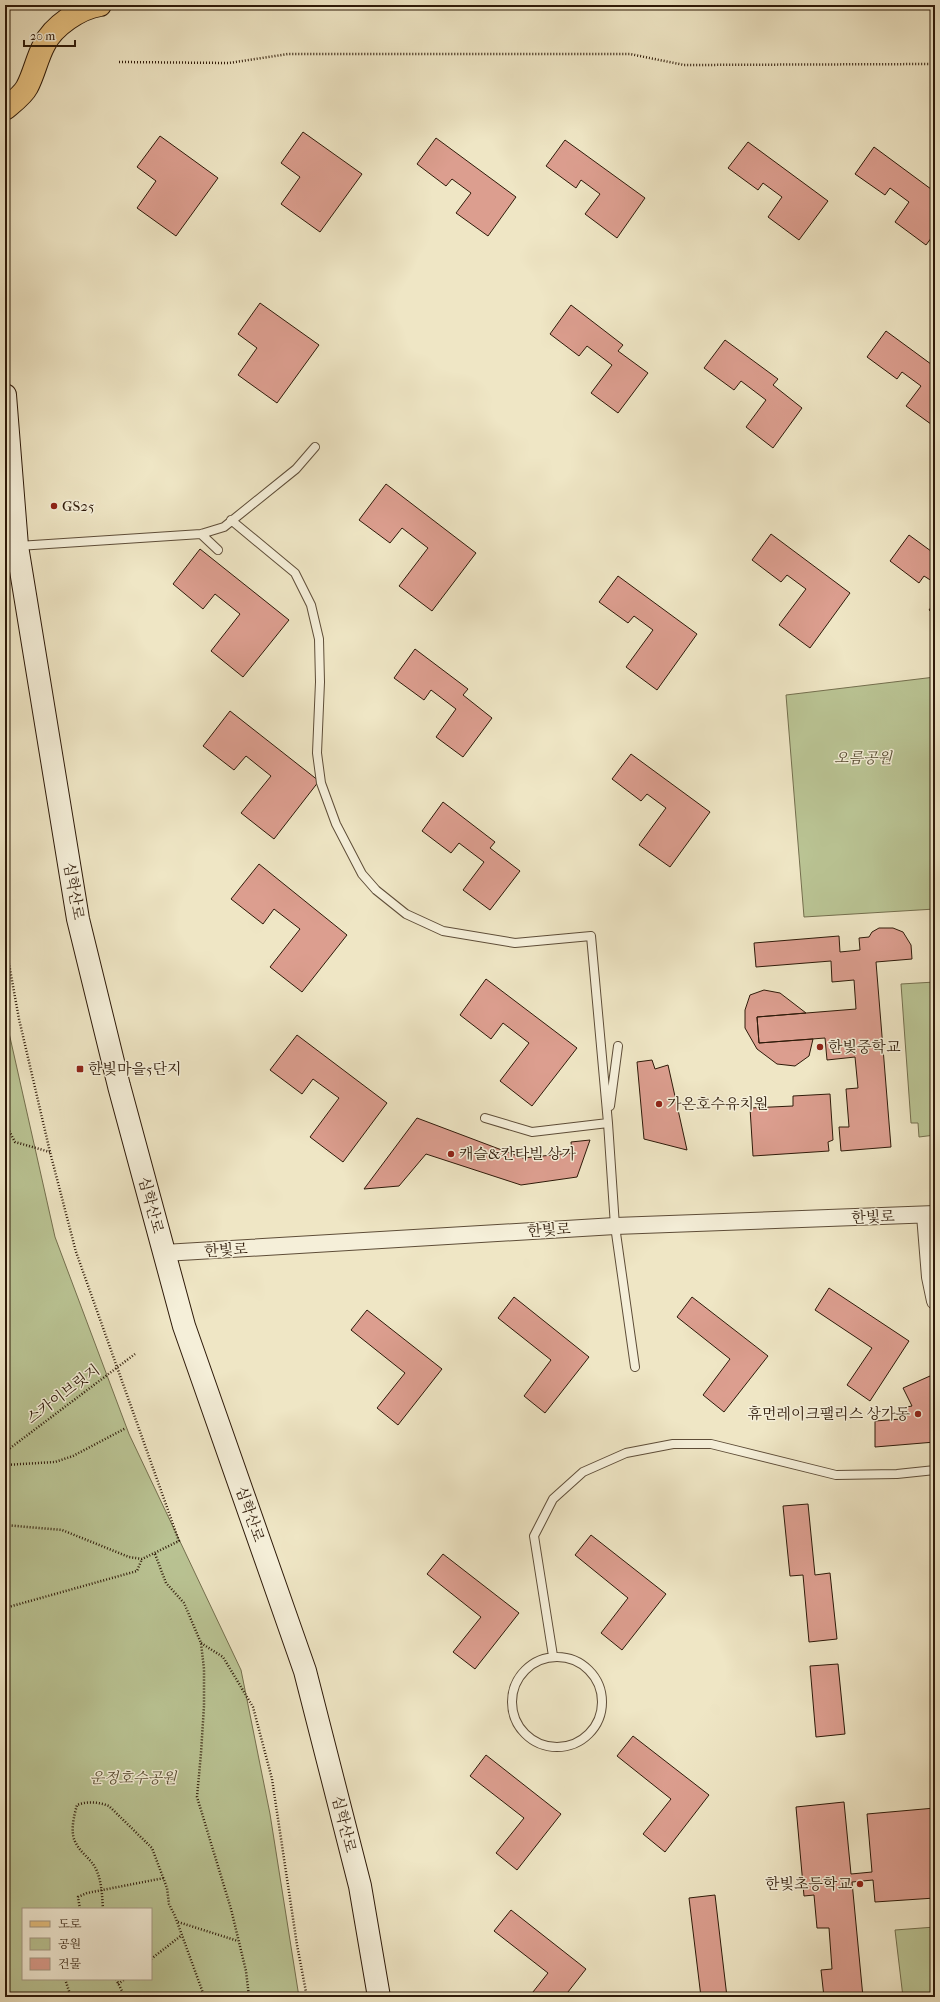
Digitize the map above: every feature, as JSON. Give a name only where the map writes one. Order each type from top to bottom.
[{"type":"main road","points":[[5,109],[26,89],[44,44],[54,31],[90,6],[100,5]]},
{"type":"street","name":"심학산로","points":[[5,395],[17,546],[78,919],[119,1086],[184,1326],[305,1671],[360,1886],[379,1997]]},
{"type":"street","name":"한빛로","points":[[164,1253],[615,1226],[930,1214]]},
{"type":"street","points":[[930,1214],[930,1277],[935,1301]]},
{"type":"lane","points":[[17,546],[201,534],[224,527],[296,469],[315,447]]},
{"type":"lane","points":[[231,520],[295,573],[311,605],[319,639],[320,682],[317,753],[321,783],[336,824],[362,874],[371,885],[406,914],[443,932],[515,943],[591,936],[608,1123],[615,1226],[635,1367]]},
{"type":"lane","points":[[201,534],[218,550]]},
{"type":"lane","points":[[608,1123],[618,1046]]},
{"type":"lane","points":[[485,1118],[532,1132],[608,1123]]},
{"type":"lane","points":[[553,1656],[534,1536],[552,1499],[583,1472],[626,1453],[672,1444],[711,1444],[836,1475],[897,1474],[935,1470]]},
{"type":"lane","points":[[553,1656],[568,1658],[581,1663],[591,1672],[599,1684],[602,1698],[600,1714],[594,1728],[583,1739],[568,1746],[552,1747],[537,1743],[524,1734],[516,1720],[511,1705],[512,1691],[518,1678],[533,1663],[553,1656]]},
{"type":"path","points":[[119,62],[229,64],[288,54],[630,54],[684,66],[935,64]]},
{"type":"path","points":[[5,942],[19,1019],[50,1152],[76,1252],[179,1541],[142,1560],[129,1557],[62,1530],[5,1525]]},
{"type":"path","points":[[5,1123],[15,1142],[50,1152]]},
{"type":"path","name":"스카이브릿지","points":[[5,1452],[135,1354]]},
{"type":"path","points":[[5,1465],[56,1462],[73,1456],[126,1428]]},
{"type":"path","points":[[155,1554],[166,1583],[184,1603],[201,1643],[204,1669],[204,1706],[196,1797],[231,1909],[250,1997]]},
{"type":"path","points":[[5,1608],[137,1571],[142,1560]]},
{"type":"path","points":[[201,1643],[223,1657],[253,1707],[272,1779],[297,1944],[307,1997]]},
{"type":"path","points":[[104,1908],[100,1881],[96,1870],[90,1859],[76,1844],[73,1830],[77,1805],[84,1803],[102,1803],[109,1806],[132,1826],[152,1848],[164,1878],[169,1904],[178,1922],[203,1993],[206,1997]]},
{"type":"path","points":[[80,1908],[78,1897],[87,1893],[164,1878]]},
{"type":"path","points":[[178,1922],[239,1941]]},
{"type":"path","points":[[152,1958],[183,1935]]},
{"type":"path","points":[[65,1980],[71,1997]]},
{"type":"path","points":[[116,1980],[125,1997]]},
{"type":"path","points":[[118,1984],[124,1980]]},
{"type":"green space","name":"오름공원","points":[[935,677],[935,909],[804,917],[786,695]]},
{"type":"green space","points":[[935,982],[935,1135],[919,1137],[918,1123],[911,1123],[901,984]]},
{"type":"green space","name":"운정호수공원","points":[[5,1015],[55,1237],[129,1434],[241,1670],[270,1814],[299,1997],[5,1997]]},
{"type":"green space","points":[[935,1927],[935,1997],[903,1997],[895,1930]]},
{"type":"building","points":[[303,132],[362,174],[320,232],[281,204],[300,177],[281,163]]},
{"type":"building","points":[[160,136],[218,178],[176,236],[137,208],[156,181],[137,167]]},
{"type":"building","points":[[436,138],[516,197],[488,236],[456,213],[471,193],[452,179],[446,186],[417,164]]},
{"type":"building","points":[[565,140],[645,198],[617,238],[585,214],[600,194],[581,180],[576,188],[546,166]]},
{"type":"building","points":[[748,142],[828,201],[799,240],[768,217],[782,197],[763,183],[758,190],[728,168]]},
{"type":"building","points":[[874,147],[935,192],[935,233],[926,245],[895,222],[909,202],[890,188],[885,195],[855,174]]},
{"type":"building","points":[[260,303],[319,345],[277,403],[238,375],[257,348],[238,334]]},
{"type":"building","points":[[571,305],[623,345],[618,351],[648,373],[618,413],[591,393],[612,365],[587,346],[579,356],[550,334]]},
{"type":"building","points":[[886,331],[935,367],[935,427],[906,406],[921,386],[902,372],[897,379],[867,357]]},
{"type":"building","points":[[725,340],[778,379],[773,385],[802,408],[773,448],[746,427],[766,400],[741,381],[734,390],[704,368]]},
{"type":"building","points":[[386,484],[476,553],[432,611],[399,586],[428,548],[402,528],[390,543],[359,520]]},
{"type":"building","points":[[771,534],[850,593],[810,648],[779,625],[806,589],[787,575],[781,582],[752,560]]},
{"type":"building","points":[[909,535],[935,554],[935,583],[924,576],[919,583],[890,561]]},
{"type":"building","points":[[200,549],[289,620],[243,677],[211,651],[240,614],[215,594],[203,609],[173,584]]},
{"type":"building","points":[[618,576],[697,634],[657,690],[626,667],[653,630],[634,616],[628,623],[599,602]]},
{"type":"building","points":[[935,602],[935,614],[929,610]]},
{"type":"building","points":[[415,649],[468,689],[463,695],[492,718],[463,757],[436,737],[456,709],[431,690],[424,700],[394,678]]},
{"type":"building","points":[[230,711],[319,781],[274,839],[241,813],[271,776],[246,756],[234,770],[203,746]]},
{"type":"building","points":[[631,754],[710,812],[670,867],[639,845],[666,808],[647,794],[641,801],[612,779]]},
{"type":"building","points":[[443,802],[495,842],[490,848],[520,871],[490,910],[463,890],[484,862],[459,843],[451,853],[422,831]]},
{"type":"building","points":[[259,864],[347,935],[302,992],[270,967],[300,929],[274,909],[263,924],[231,899]]},
{"type":"building","points":[[879,928],[893,928],[903,932],[911,945],[912,959],[876,962],[891,1147],[841,1151],[839,1127],[849,1127],[846,1089],[858,1088],[855,1057],[827,1060],[825,1038],[759,1043],[757,1017],[856,1009],[854,980],[832,982],[831,961],[756,967],[754,943],[839,936],[840,952],[860,950],[859,938],[869,937],[872,932]]},
{"type":"building","points":[[486,979],[577,1048],[532,1106],[500,1081],[529,1043],[503,1023],[491,1039],[460,1015]]},
{"type":"building","points":[[764,990],[780,993],[806,1013],[757,1017],[759,1043],[813,1039],[809,1056],[795,1066],[777,1064],[757,1049],[745,1028],[745,1010],[750,995]]},
{"type":"building","points":[[297,1035],[387,1103],[343,1162],[310,1137],[339,1098],[313,1079],[302,1094],[270,1070]]},
{"type":"building","name":"가온호수유치원","points":[[652,1060],[655,1069],[668,1065],[687,1150],[644,1139],[637,1062]]},
{"type":"building","points":[[830,1094],[833,1140],[828,1142],[829,1151],[753,1156],[750,1108],[793,1106],[793,1096]]},
{"type":"building","name":"캐슬&칸타빌 상가","points":[[417,1118],[523,1158],[572,1153],[571,1142],[590,1140],[577,1177],[521,1185],[426,1154],[399,1186],[364,1189]]},
{"type":"building","points":[[829,1288],[909,1341],[870,1401],[847,1385],[872,1348],[815,1310]]},
{"type":"building","points":[[514,1297],[589,1357],[545,1413],[524,1396],[551,1360],[498,1318]]},
{"type":"building","points":[[692,1297],[768,1356],[724,1412],[703,1395],[730,1359],[677,1317]]},
{"type":"building","points":[[367,1310],[442,1369],[398,1425],[377,1408],[405,1373],[351,1330]]},
{"type":"building","name":"휴먼레이크팰리스 상가동","points":[[930,1376],[935,1385],[935,1442],[875,1447],[875,1421],[901,1419],[901,1408],[912,1406],[903,1388]]},
{"type":"building","points":[[808,1504],[815,1575],[830,1573],[837,1639],[809,1642],[803,1575],[790,1576],[783,1506]]},
{"type":"building","points":[[591,1535],[666,1594],[622,1650],[601,1633],[628,1598],[575,1555]]},
{"type":"building","points":[[443,1554],[519,1613],[475,1669],[453,1652],[481,1617],[427,1574]]},
{"type":"building","points":[[838,1664],[845,1734],[816,1737],[810,1666]]},
{"type":"building","points":[[633,1736],[709,1795],[665,1852],[643,1834],[671,1799],[617,1756]]},
{"type":"building","points":[[486,1755],[561,1814],[517,1870],[496,1853],[524,1818],[470,1776]]},
{"type":"building","points":[[844,1802],[851,1874],[872,1872],[867,1814],[935,1808],[935,1898],[875,1902],[873,1880],[852,1882],[863,1997],[824,1997],[821,1970],[832,1969],[829,1928],[817,1928],[814,1895],[804,1896],[796,1807]]},
{"type":"building","points":[[715,1895],[727,1997],[701,1997],[689,1898]]},
{"type":"building","points":[[511,1910],[586,1969],[564,1997],[529,1997],[548,1973],[494,1931]]},
{"type":"place","name":"GS25","points":[[54,506]]},
{"type":"place","name":"한빛중학교","points":[[820,1047]]},
{"type":"place","name":"한빛마을5단지","points":[[80,1069]]},
{"type":"place","name":"가온호수유치원","points":[[659,1104]]},
{"type":"place","name":"캐슬&칸타빌 상가","points":[[451,1154]]},
{"type":"place","name":"휴먼레이크팰리스 상가동","points":[[918,1414]]},
{"type":"place","name":"한빛초등학교","points":[[860,1884]]}]
